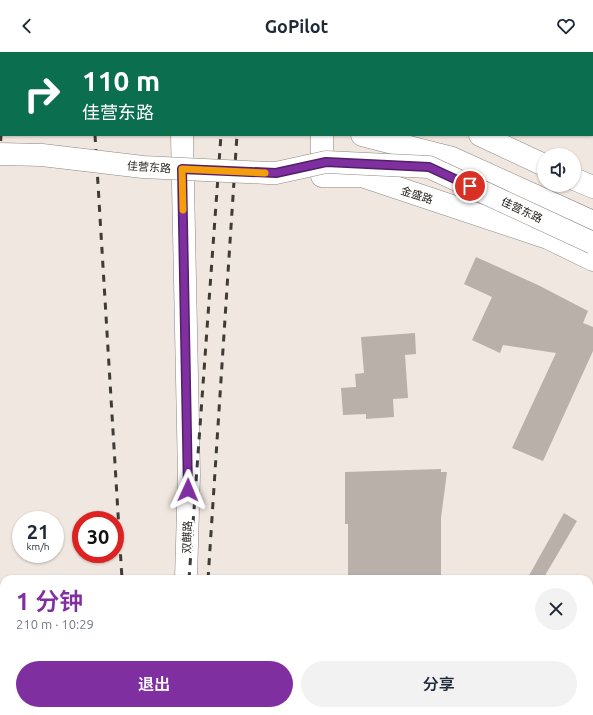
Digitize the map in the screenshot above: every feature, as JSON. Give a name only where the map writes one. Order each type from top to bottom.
[{"type":"street","name":"双麒路","points":[[182,136],[188,475],[186,575]]},
{"type":"street","name":"金盛路","points":[[322,136],[322,176],[362,176],[548,238],[593,260]]},
{"type":"street","points":[[366,136],[452,158],[593,222]]},
{"type":"street","points":[[482,136],[537,162]]},
{"type":"street","name":"佳营东路","points":[[0,154],[42,155],[142,167],[276,173],[326,162],[429,167],[593,243]]},
{"type":"street","points":[[581,182],[593,188]]},
{"type":"building","points":[[476,257],[538,285],[588,311],[583,323],[593,327],[593,351],[543,461],[512,448],[556,353],[503,345],[500,353],[472,340],[492,297],[464,284]]},
{"type":"building","points":[[415,333],[416,354],[405,355],[408,398],[393,399],[394,417],[366,419],[366,414],[343,415],[341,388],[356,387],[355,374],[364,373],[361,337]]},
{"type":"building","points":[[441,469],[441,472],[447,472],[441,518],[441,575],[348,575],[348,524],[345,524],[345,472]]},
{"type":"building","points":[[564,513],[577,521],[545,575],[529,575]]},
{"type":"railway","points":[[0,155],[1,136]]},
{"type":"railway","points":[[95,136],[122,575]]},
{"type":"railway","points":[[189,575],[221,136]]},
{"type":"railway","points":[[208,575],[237,136]]},
{"type":"slow traffic","points":[[183,210],[182,169],[265,173]]},
{"type":"route","points":[[188,490],[182,169],[276,173],[326,162],[429,167],[470,186]]}]
